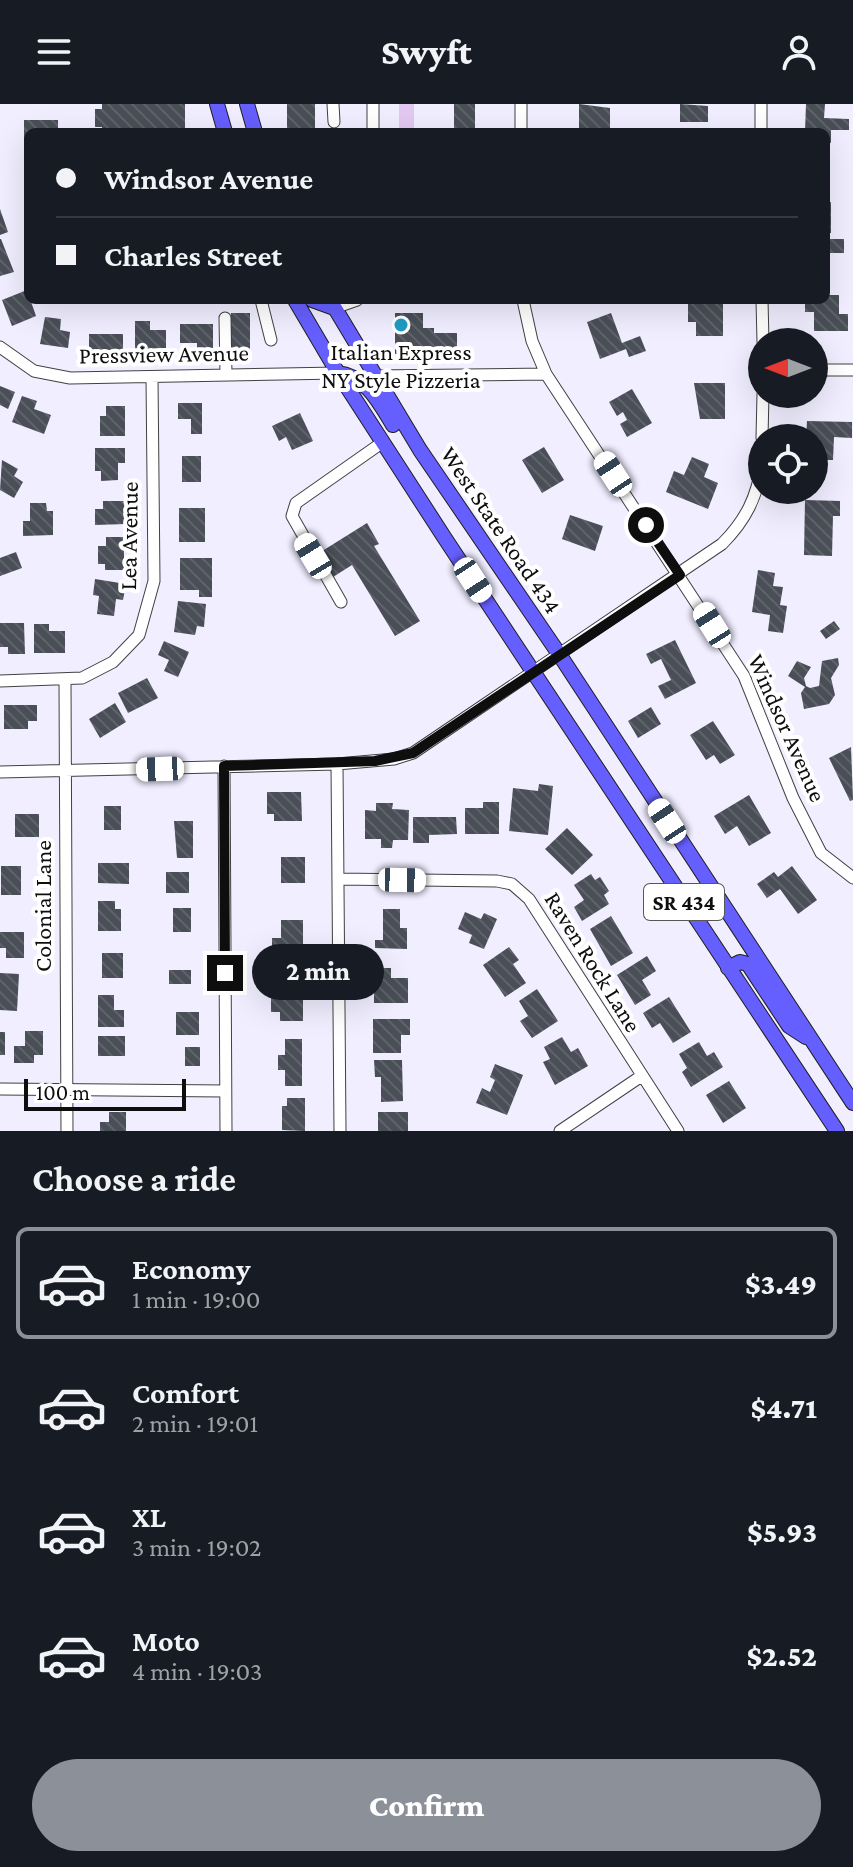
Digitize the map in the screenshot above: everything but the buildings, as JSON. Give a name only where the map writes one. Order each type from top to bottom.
[{"type":"main road","points":[[217,104],[224,128]]},
{"type":"main road","points":[[247,104],[254,128]]},
{"type":"main road","name":"SR 434","points":[[297,304],[338,373],[533,672],[837,1131]]},
{"type":"main road","name":"West State Road 434","points":[[332,304],[420,450],[559,654],[813,1042]]},
{"type":"main road","points":[[338,373],[353,375],[371,391],[399,434],[420,450]]},
{"type":"main road","points":[[728,968],[740,962],[748,964],[789,1026],[813,1042]]},
{"type":"main road","name":"SR 434","points":[[813,1042],[853,1103]]},
{"type":"street","points":[[333,104],[334,122]]},
{"type":"street","points":[[373,104],[373,128]]},
{"type":"street","points":[[521,104],[521,128]]},
{"type":"street","points":[[761,104],[761,128]]},
{"type":"street","points":[[262,304],[271,340]]},
{"type":"street","name":"Windsor Avenue","points":[[524,304],[532,341],[546,374],[744,676],[793,798],[821,853],[853,878]]},
{"type":"street","points":[[762,304],[763,328]]},
{"type":"street","points":[[225,318],[226,375]]},
{"type":"street","name":"Pressview Avenue","points":[[0,347],[17,361],[49,376],[338,373]]},
{"type":"street","points":[[828,370],[853,370]]},
{"type":"street","points":[[374,376],[546,374]]},
{"type":"street","name":"Lea Avenue","points":[[0,681],[65,681],[98,671],[120,656],[139,635],[154,581],[152,377]]},
{"type":"street","points":[[341,602],[292,516],[296,503],[383,442]]},
{"type":"street","points":[[0,772],[337,764],[375,761],[413,753],[680,575],[736,530],[752,504]]},
{"type":"street","name":"Colonial Lane","points":[[65,681],[67,1131]]},
{"type":"street","points":[[337,764],[340,1131]]},
{"type":"street","points":[[224,766],[226,1131]]},
{"type":"street","name":"Raven Rock Lane","points":[[338,879],[497,881],[512,884],[529,899],[640,1077],[678,1131]]},
{"type":"street","points":[[560,1131],[640,1077]]},
{"type":"street","points":[[0,1089],[225,1091]]},
{"type":"shaded area","points":[[399,104],[414,104],[414,128],[399,128]]},
{"type":"place","name":"Italian Express NY Style Pizzeria","points":[[401,325]]},
{"type":"route","points":[[225,973],[224,766],[337,764],[394,759],[413,753],[680,575],[646,525]]}]
